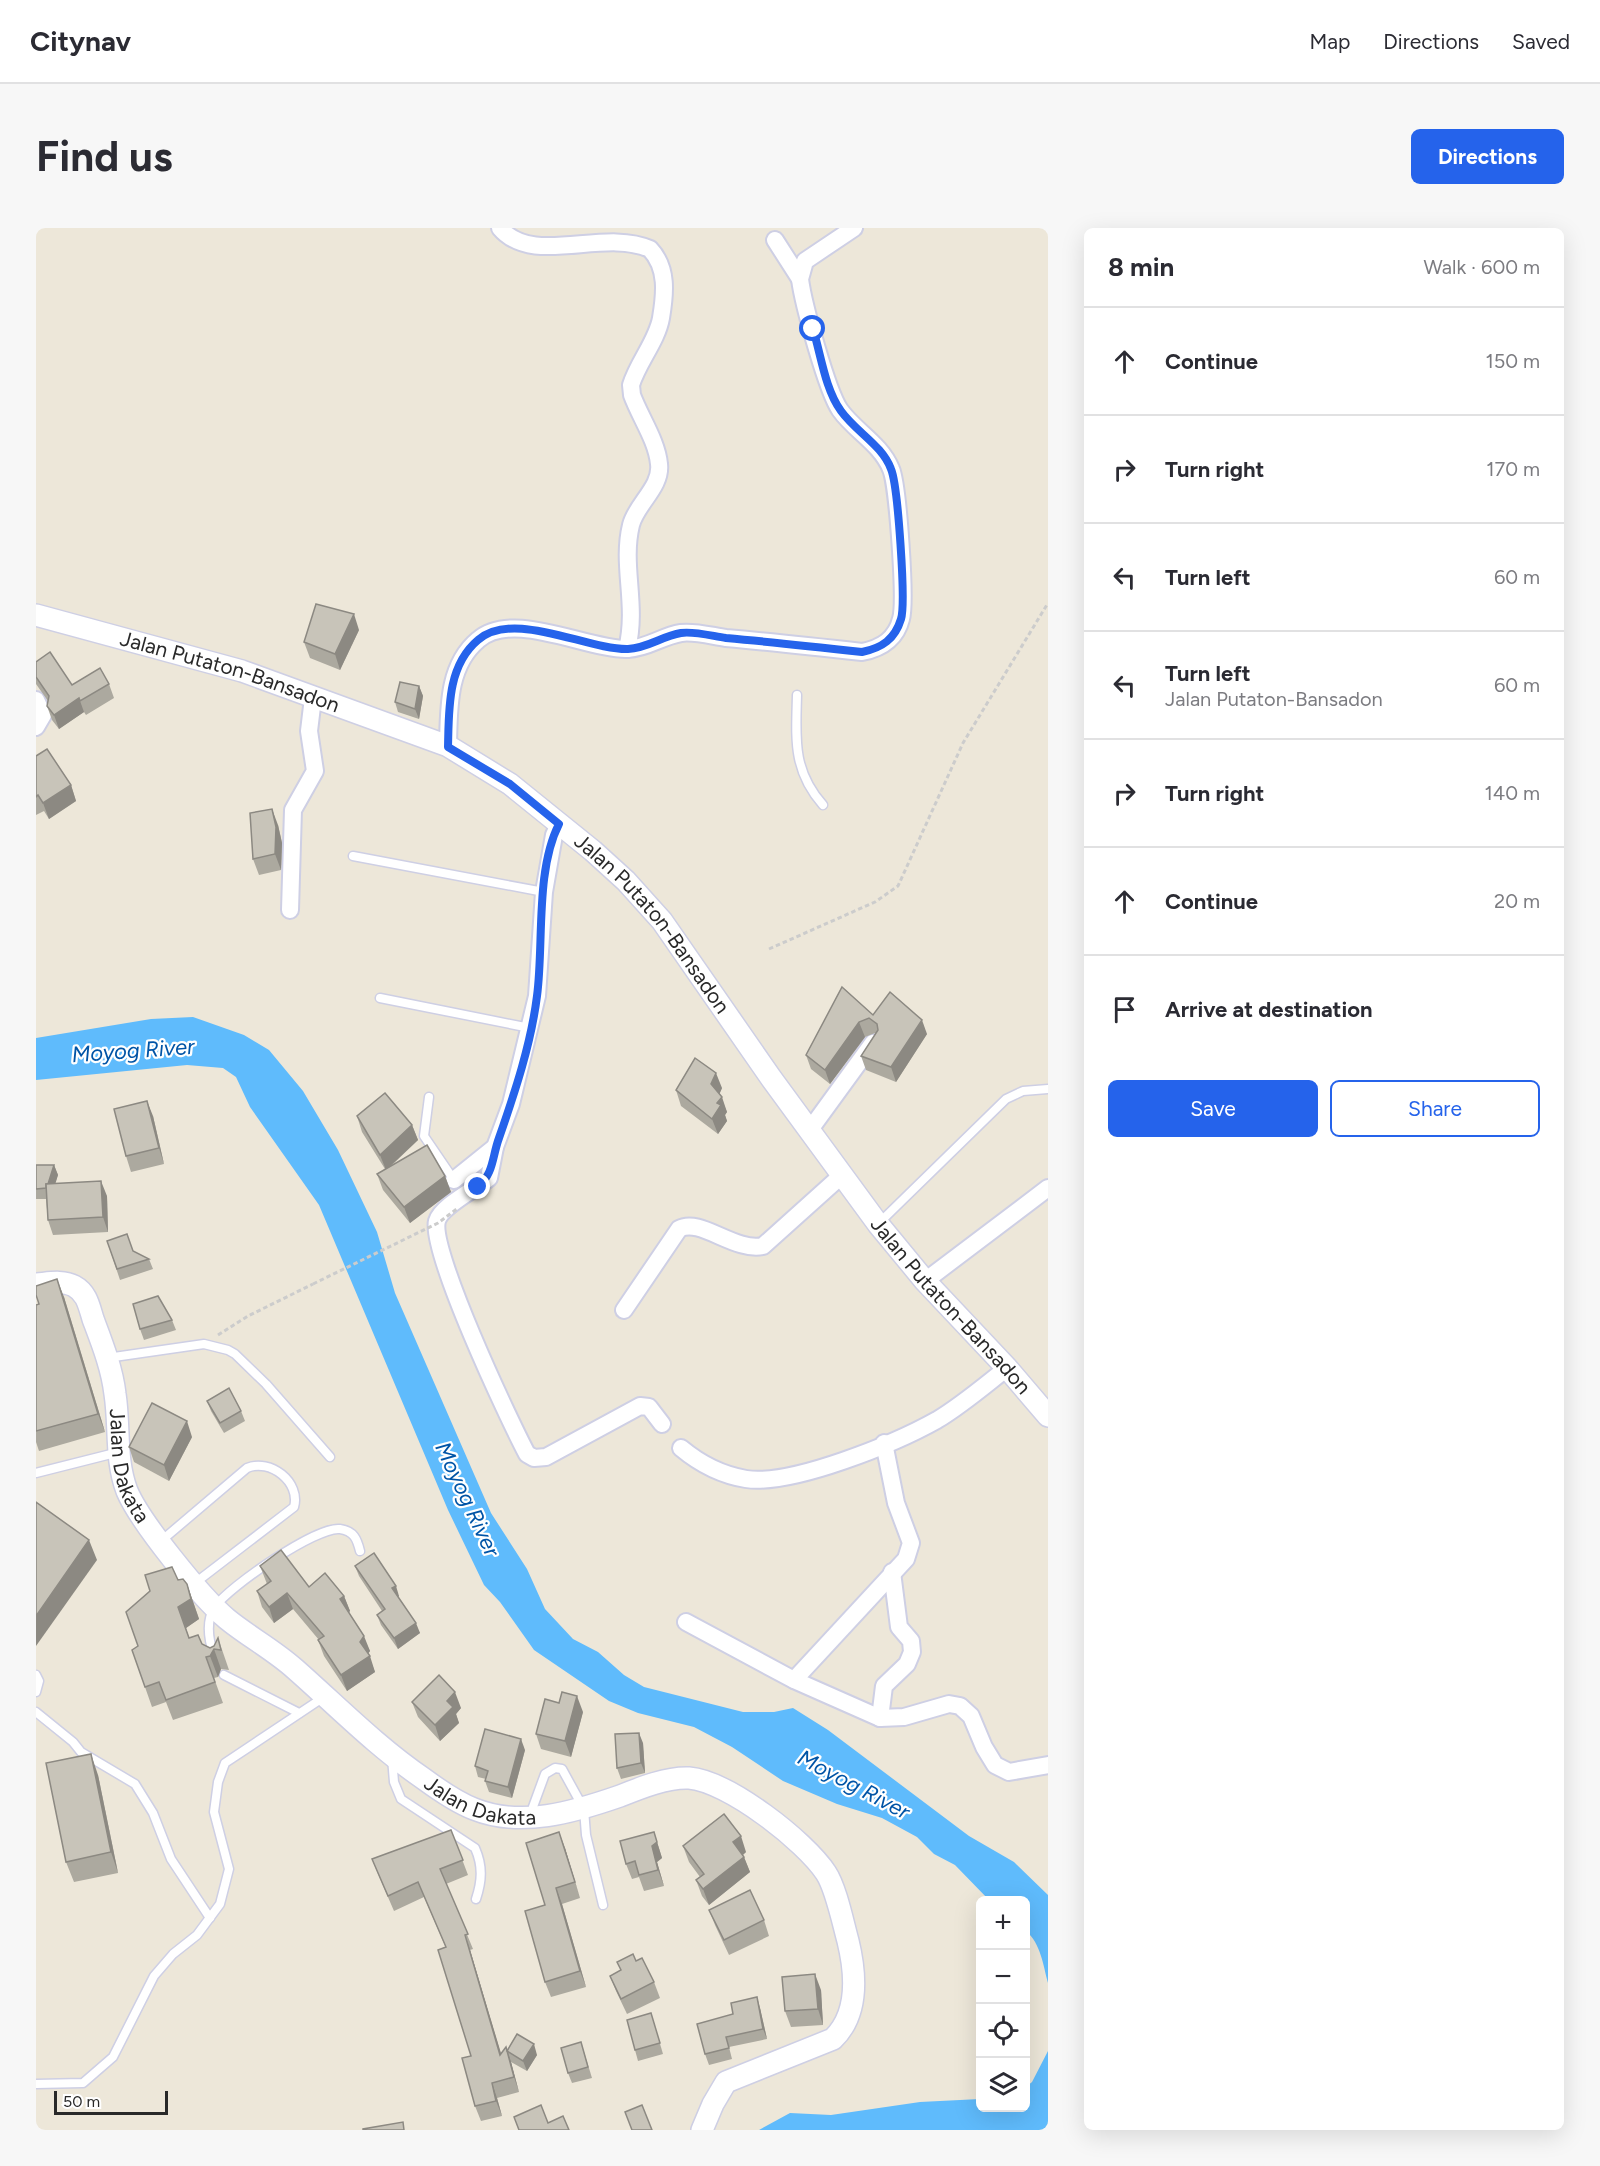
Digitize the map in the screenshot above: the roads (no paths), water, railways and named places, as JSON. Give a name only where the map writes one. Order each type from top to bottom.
[{"type":"street","points":[[500,228],[508,236],[525,241],[604,230],[620,231],[643,242],[656,255],[663,272],[665,291],[661,322],[631,385],[632,395],[660,468],[655,484],[636,510],[628,537],[633,611],[627,649]]},
{"type":"street","points":[[800,279],[806,261],[854,228]]},
{"type":"street","points":[[448,747],[449,707],[456,674],[467,652],[478,639],[491,632],[504,629],[536,631],[627,649],[649,645],[682,632],[862,652],[878,649],[886,643],[902,618],[901,544],[892,470],[866,436],[846,417],[834,398],[800,279],[775,240]]},
{"type":"street","name":"Jalan Putaton-Bansadon","points":[[36,615],[242,671],[448,747],[510,784],[627,881],[662,921],[809,1131],[878,1224],[925,1281],[1007,1368],[1048,1416]]},
{"type":"street","points":[[290,910],[293,810],[315,771],[309,731],[313,698]]},
{"type":"street","points":[[36,700],[42,715],[36,727]]},
{"type":"street","points":[[559,824],[554,835],[544,892],[537,996],[511,1104],[495,1147],[489,1178],[443,1210],[437,1220],[436,1233],[439,1251],[457,1298],[527,1454],[534,1458],[546,1457],[640,1406],[649,1407],[662,1424]]},
{"type":"street","points":[[809,1131],[873,1043]]},
{"type":"street","points":[[454,1180],[495,1147]]},
{"type":"street","points":[[624,1310],[679,1229],[692,1226],[735,1244],[763,1246],[842,1176]]},
{"type":"street","points":[[925,1281],[1048,1188]]},
{"type":"street","name":"Jalan Dakata","points":[[36,1284],[70,1284],[83,1294],[107,1358],[115,1394],[119,1451],[127,1490],[161,1541],[214,1607],[274,1651],[391,1754],[421,1777],[473,1809],[495,1815],[528,1818],[584,1809],[649,1785],[688,1778],[718,1786],[773,1820],[827,1874],[851,1962],[853,2000],[845,2027],[833,2039],[726,2082],[702,2130]]},
{"type":"street","points":[[681,1448],[713,1468],[746,1479],[768,1479],[803,1473],[884,1443],[936,1420],[1007,1368]]},
{"type":"street","points":[[794,1680],[906,1559],[911,1543],[896,1503],[884,1443]]},
{"type":"street","points":[[879,1718],[884,1686],[907,1664],[912,1652],[911,1641],[899,1627],[892,1572]]},
{"type":"street","points":[[686,1622],[794,1680],[879,1718],[904,1717],[949,1704],[960,1706],[971,1716],[984,1747],[995,1764],[1009,1772],[1048,1765]]},
{"type":"lane","points":[[797,694],[798,762],[806,782],[823,805]]},
{"type":"lane","points":[[353,856],[544,892]]},
{"type":"lane","points":[[380,998],[530,1028]]},
{"type":"lane","points":[[878,1224],[1006,1099],[1023,1090],[1048,1089]]},
{"type":"lane","points":[[429,1097],[424,1136],[454,1180]]},
{"type":"lane","points":[[107,1358],[204,1344],[228,1350],[243,1360],[330,1457]]},
{"type":"lane","points":[[36,1473],[119,1451]]},
{"type":"lane","points":[[161,1541],[248,1468],[264,1464],[274,1467],[282,1475],[295,1492],[294,1507],[195,1584]]},
{"type":"lane","points":[[217,1662],[208,1638],[214,1607],[264,1565],[321,1534],[338,1528],[351,1532],[356,1538],[360,1551]]},
{"type":"lane","points":[[36,1675],[39,1681],[36,1692]]},
{"type":"lane","points":[[224,1675],[299,1713]]},
{"type":"lane","points":[[36,2084],[83,2083],[112,2057],[154,1976],[173,1954],[197,1935],[220,1904],[229,1869],[214,1812],[218,1782],[225,1763],[326,1696]]},
{"type":"lane","points":[[36,1712],[73,1742],[81,1752],[135,1784],[153,1813],[171,1859],[210,1918]]},
{"type":"lane","points":[[391,1754],[394,1782],[401,1799],[475,1848],[480,1860],[482,1883],[476,1899]]},
{"type":"lane","points":[[528,1818],[545,1774],[555,1768],[566,1773],[584,1809],[586,1835],[603,1905]]},
{"type":"water","name":"Moyog River","points":[[193,1017],[244,1035],[269,1050],[303,1091],[338,1150],[377,1232],[395,1293],[491,1513],[527,1569],[545,1609],[573,1639],[598,1652],[624,1675],[644,1687],[743,1712],[774,1712],[793,1708],[828,1730],[969,1836],[1014,1862],[1048,1895],[1048,1983],[1038,1948],[1030,1935],[1030,1896],[985,1896],[955,1865],[934,1854],[917,1837],[882,1818],[837,1804],[783,1781],[732,1747],[694,1727],[638,1713],[609,1701],[534,1650],[500,1602],[484,1585],[448,1510],[319,1205],[250,1107],[236,1077],[223,1068],[187,1065],[36,1080],[36,1038],[151,1019]]},
{"type":"water","points":[[1048,2051],[1048,2130],[759,2130],[790,2113],[831,2115],[920,2102],[976,2099],[976,2112],[1030,2112],[1030,2084]]}]
